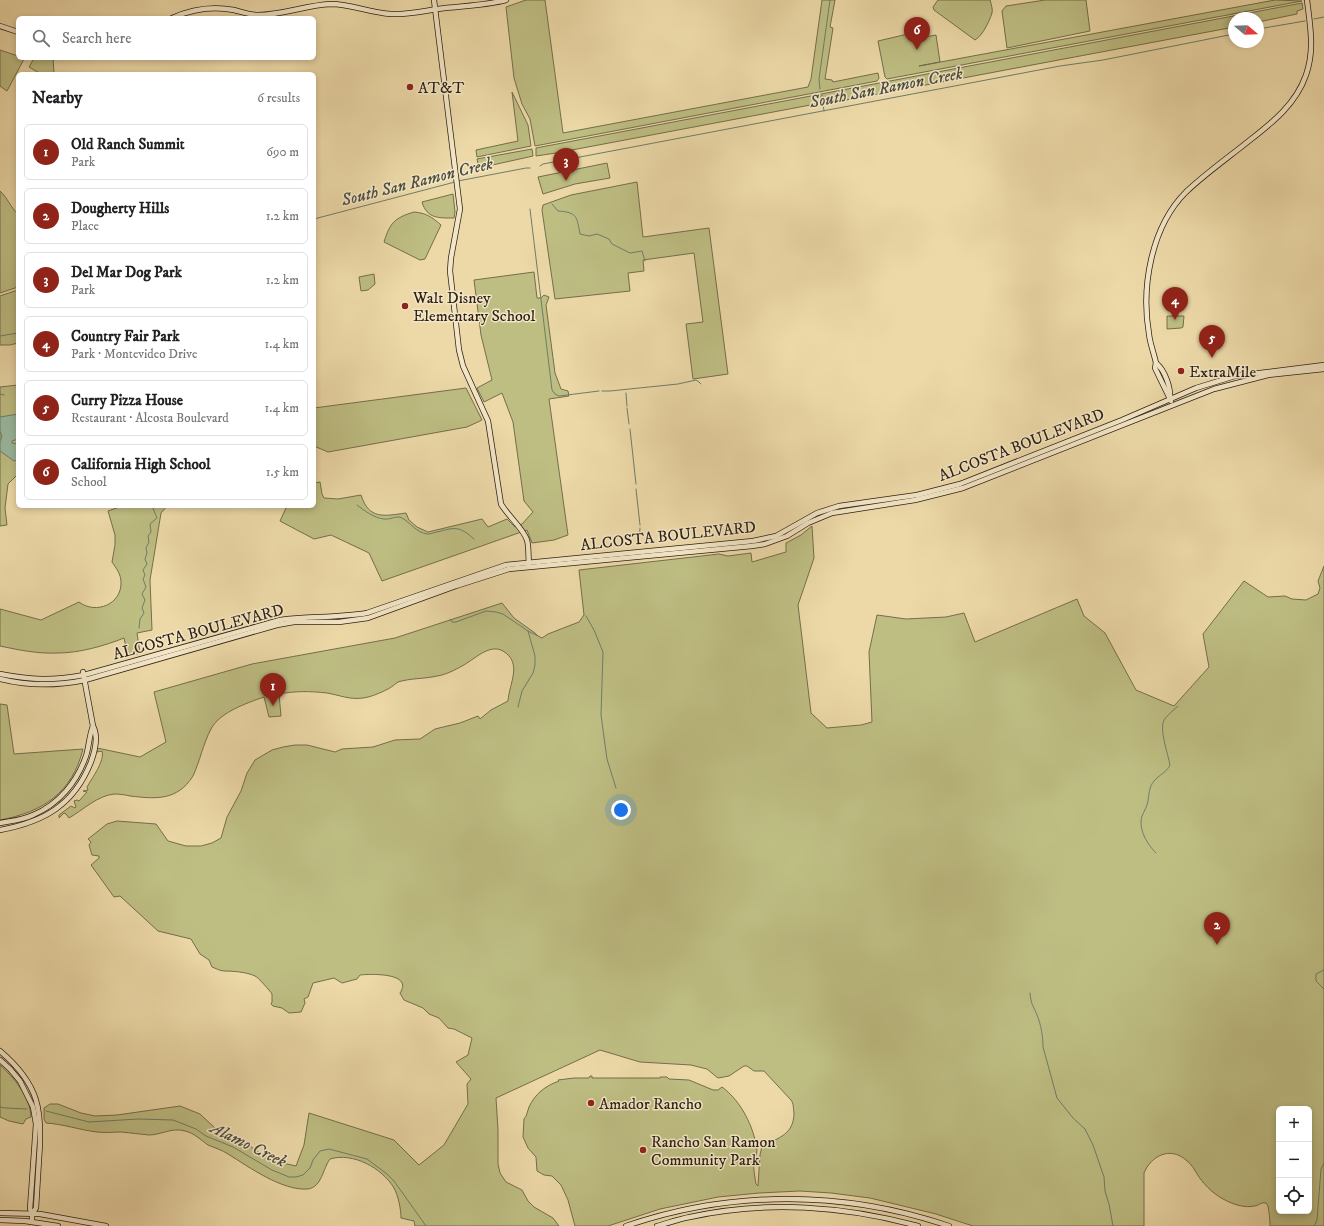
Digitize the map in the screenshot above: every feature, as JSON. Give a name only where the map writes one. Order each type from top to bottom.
[{"type":"main road","points":[[434,0],[460,209],[452,251],[450,271],[459,350],[464,366],[488,421],[501,504],[526,539],[529,563]]},
{"type":"main road","points":[[177,16],[188,12],[206,9],[220,9],[256,15],[279,14],[329,4],[340,4],[392,14],[413,13],[506,0]]},
{"type":"main road","points":[[1173,405],[1170,399],[1170,392],[1166,380],[1160,366],[1156,363],[1149,335],[1147,298],[1151,259],[1158,235],[1170,212],[1186,193],[1281,114],[1296,97],[1307,74],[1312,48],[1312,38],[1306,0]]},
{"type":"main road","points":[[0,26],[16,31]]},
{"type":"main road","name":"ALCOSTA BOULEVARD","points":[[0,679],[35,684],[68,684],[84,676],[280,620],[350,616],[367,613],[506,565],[753,541],[776,536],[817,513],[917,495],[960,484],[1122,420],[1196,388],[1235,376],[1295,367],[1324,365]]},
{"type":"main road","name":"ALCOSTA BOULEVARD","points":[[0,674],[41,680],[84,676],[277,625],[294,622],[339,622],[368,618],[456,586],[509,569],[752,546],[783,538],[820,517],[839,509],[915,500],[963,488],[1214,389],[1268,375],[1324,369]]},
{"type":"main road","points":[[0,830],[40,819],[57,809],[72,794],[86,772],[92,757],[96,733],[93,726],[84,676]]},
{"type":"main road","points":[[0,823],[32,816],[46,808],[63,795],[80,770],[86,756],[90,732],[93,726]]},
{"type":"main road","points":[[0,1051],[14,1063],[25,1077],[34,1094],[38,1106],[41,1124],[41,1138],[36,1208],[32,1214]]},
{"type":"main road","points":[[0,1060],[10,1068],[20,1081],[33,1107],[36,1124],[30,1209],[32,1214],[32,1222]]},
{"type":"main road","points":[[626,1226],[657,1216],[696,1207],[738,1201],[777,1199],[822,1200],[857,1204],[909,1214],[948,1226]]},
{"type":"main road","points":[[658,1226],[689,1217],[720,1212],[788,1208],[832,1210],[867,1214],[918,1226]]},
{"type":"main road","points":[[0,1213],[32,1214],[90,1222],[106,1226]]},
{"type":"main road","points":[[0,1220],[32,1222],[58,1226]]},
{"type":"green space","points":[[526,0],[545,0],[563,133],[808,87],[811,79],[822,0],[835,0],[830,27],[833,28],[825,79],[832,80],[833,82],[878,73],[879,78],[877,81],[535,146],[530,119],[522,104],[514,78],[506,7]]},
{"type":"green space","points":[[938,0],[990,0],[992,13],[983,32],[975,40],[934,10],[933,7]]},
{"type":"green space","points":[[1045,0],[1086,0],[1090,31],[1007,48],[1002,11],[1006,6]]},
{"type":"green space","points":[[1275,0],[1302,1],[1243,12],[1228,12],[1228,15],[887,79],[885,77],[878,41],[912,33],[914,39],[936,35],[940,62],[919,66]]},
{"type":"green space","points":[[1302,3],[1303,9],[1297,11],[1297,14],[1264,21],[1264,12],[1254,12]]},
{"type":"green space","points":[[1228,17],[1228,28],[846,100],[824,102],[823,96],[820,96],[821,103],[556,153],[536,156],[536,148]]},
{"type":"green space","points":[[0,50],[16,55],[16,60],[23,60],[7,91],[0,86]]},
{"type":"green space","points":[[33,60],[53,60],[54,72],[38,72],[29,67]]},
{"type":"green space","points":[[512,92],[528,125],[531,146],[477,157],[476,150],[518,141]]},
{"type":"green space","points":[[532,149],[533,156],[479,168],[477,159]]},
{"type":"green space","points":[[607,163],[610,178],[575,184],[543,194],[538,177]]},
{"type":"green space","points":[[637,182],[643,237],[709,228],[728,374],[693,379],[686,324],[703,322],[694,253],[643,260],[644,271],[628,273],[630,291],[555,299],[542,210],[543,205],[571,195]]},
{"type":"green space","points":[[0,191],[16,212],[16,288],[0,293]]},
{"type":"green space","points":[[453,194],[455,212],[454,218],[430,215],[424,208],[422,202]]},
{"type":"green space","points":[[414,212],[429,216],[441,225],[425,259],[420,260],[384,242],[388,230],[397,219]]},
{"type":"green space","points":[[534,272],[537,298],[541,298],[544,295],[549,297],[546,305],[555,373],[561,389],[568,391],[569,396],[549,399],[568,535],[554,540],[532,543],[527,530],[382,581],[369,553],[331,535],[314,539],[280,521],[286,508],[316,508],[316,483],[320,482],[324,498],[338,499],[361,495],[368,509],[373,512],[384,515],[406,513],[409,520],[417,527],[428,532],[482,519],[488,527],[507,519],[515,527],[522,524],[533,512],[524,501],[513,422],[502,393],[484,402],[477,388],[492,380],[481,335],[474,280]]},
{"type":"green space","points":[[374,274],[375,284],[368,290],[361,291],[359,277]]},
{"type":"green space","points":[[16,291],[16,344],[0,345],[0,296]]},
{"type":"green space","points":[[1167,316],[1184,316],[1183,327],[1167,329]]},
{"type":"green space","points":[[16,385],[16,476],[8,484],[5,508],[7,525],[0,526],[0,387]]},
{"type":"green space","points":[[466,388],[482,420],[467,427],[328,452],[316,447],[316,408]]},
{"type":"green space","points":[[116,508],[165,508],[161,513],[150,580],[152,630],[137,633],[140,653],[128,656],[124,638],[108,644],[66,653],[36,652],[0,646],[0,609],[41,620],[79,602],[86,606],[100,607],[107,605],[117,596],[120,590],[121,579],[112,562],[115,535],[108,511]]},
{"type":"green space","points":[[812,526],[814,558],[798,605],[811,713],[827,728],[861,725],[872,722],[869,652],[877,615],[906,619],[946,617],[964,613],[975,642],[1077,599],[1084,616],[1105,633],[1136,690],[1174,706],[1209,667],[1203,634],[1244,581],[1268,597],[1285,596],[1292,599],[1306,600],[1318,594],[1320,588],[1318,581],[1324,566],[1324,1226],[1270,1226],[1268,1206],[1266,1203],[1248,1207],[1237,1205],[1219,1197],[1208,1188],[1188,1162],[1180,1156],[1168,1153],[1151,1162],[1144,1173],[1144,1226],[973,1226],[936,1214],[870,1198],[800,1191],[718,1197],[660,1209],[608,1226],[575,1226],[568,1200],[561,1185],[552,1176],[544,1175],[537,1171],[536,1157],[528,1148],[523,1137],[524,1119],[531,1102],[541,1091],[549,1085],[559,1081],[558,1080],[589,1078],[590,1076],[592,1076],[592,1078],[667,1077],[669,1079],[689,1080],[713,1090],[718,1090],[722,1087],[741,1107],[753,1132],[757,1150],[754,1170],[756,1184],[758,1186],[762,1146],[780,1138],[788,1131],[793,1120],[794,1113],[791,1100],[764,1071],[754,1071],[747,1066],[744,1066],[729,1076],[718,1078],[707,1069],[691,1065],[640,1062],[600,1050],[496,1098],[498,1164],[500,1173],[506,1182],[522,1190],[528,1201],[534,1207],[553,1218],[559,1226],[415,1226],[414,1221],[401,1218],[397,1194],[389,1181],[375,1168],[357,1160],[339,1157],[330,1159],[322,1177],[313,1188],[298,1189],[266,1177],[221,1150],[208,1145],[194,1135],[185,1131],[176,1130],[149,1135],[121,1132],[100,1132],[46,1123],[44,1119],[44,1108],[50,1104],[58,1104],[81,1113],[95,1116],[117,1115],[180,1106],[200,1114],[216,1129],[237,1137],[274,1161],[296,1166],[304,1145],[309,1113],[394,1140],[419,1165],[444,1145],[468,1104],[467,1084],[471,1079],[456,1062],[468,1055],[472,1038],[454,1029],[448,1028],[439,1018],[429,1014],[423,1008],[404,1000],[400,993],[403,986],[401,981],[389,976],[372,974],[360,975],[357,979],[342,983],[334,978],[313,983],[308,997],[304,999],[305,1003],[301,1012],[289,1013],[282,1008],[273,1006],[271,1004],[272,994],[256,977],[244,973],[222,971],[212,967],[209,960],[200,954],[191,939],[158,931],[120,896],[114,897],[91,865],[99,858],[99,856],[92,855],[89,845],[91,842],[88,839],[107,824],[117,821],[156,824],[168,841],[186,846],[201,846],[212,843],[221,838],[227,817],[241,791],[247,773],[255,760],[272,750],[295,745],[307,745],[335,752],[342,749],[373,747],[395,740],[420,739],[435,729],[460,723],[478,716],[480,719],[491,710],[508,701],[514,668],[509,656],[503,651],[492,649],[482,653],[453,671],[432,677],[398,682],[382,692],[363,698],[349,698],[315,692],[279,694],[281,716],[269,717],[264,697],[257,699],[227,713],[215,723],[208,735],[193,776],[180,790],[173,794],[157,798],[117,794],[109,795],[97,800],[69,818],[64,813],[59,818],[59,815],[71,806],[75,808],[74,801],[79,801],[87,792],[83,791],[88,790],[87,787],[102,760],[102,751],[97,752],[97,748],[140,757],[166,742],[154,692],[252,664],[395,638],[502,603],[514,618],[542,638],[548,634],[579,622],[584,615],[579,570],[719,554],[728,556],[751,553],[752,562],[786,552],[786,543],[801,535]]},
{"type":"green space","points":[[0,704],[7,705],[14,754],[83,749],[71,778],[54,798],[30,812],[0,820]]},
{"type":"green space","points":[[0,1065],[16,1082],[28,1102],[31,1117],[26,1119],[23,1124],[9,1121],[0,1117]]},
{"type":"shaded area","points":[[16,414],[16,440],[12,441],[12,443],[16,444],[16,460],[14,461],[0,451],[0,441],[2,437],[0,431],[0,417]]},
{"type":"waterway","points":[[820,89],[819,79],[830,0]]},
{"type":"waterway","name":"South San Ramon Creek","points":[[1314,19],[1324,17]]},
{"type":"waterway","name":"South San Ramon Creek","points":[[1264,28],[1305,21]]},
{"type":"waterway","name":"South San Ramon Creek","points":[[540,166],[543,164],[1060,66],[1103,60],[1228,35]]},
{"type":"waterway","points":[[822,96],[824,111]]},
{"type":"waterway","name":"South San Ramon Creek","points":[[458,181],[530,168]]},
{"type":"waterway","name":"South San Ramon Creek","points":[[316,218],[455,182]]},
{"type":"waterway","points":[[552,204],[558,211],[573,214],[575,216],[580,234],[589,236],[597,234],[609,239],[612,244],[630,253],[642,251],[645,261]]},
{"type":"waterway","points":[[530,209],[552,390],[559,396],[599,391]]},
{"type":"waterway","name":"South San Ramon Creek","points":[[0,336],[16,333]]},
{"type":"waterway","points":[[602,391],[678,384],[696,380],[701,384]]},
{"type":"waterway","points":[[626,393],[627,406]]},
{"type":"waterway","points":[[0,394],[4,395]]},
{"type":"waterway","points":[[627,408],[629,424]]},
{"type":"waterway","points":[[630,429],[636,484]]},
{"type":"waterway","points":[[636,489],[640,525]]},
{"type":"waterway","points":[[357,505],[370,514],[380,518],[386,519],[400,517],[420,532],[429,534],[449,529],[457,529],[465,532],[474,539]]},
{"type":"waterway","points":[[139,628],[140,619],[144,613],[142,608],[145,600],[142,594],[146,587],[143,579],[145,575],[143,570],[147,564],[145,559],[147,553],[146,548],[149,542],[148,536],[151,532],[150,524],[157,518],[153,508]]},
{"type":"waterway","points":[[639,543],[640,528]]},
{"type":"waterway","points":[[450,619],[452,622],[456,622],[486,611],[496,612],[503,614],[528,631],[535,656],[535,665],[533,673],[522,691],[518,707]]},
{"type":"waterway","points":[[586,616],[594,630],[603,652],[601,715],[607,759],[616,788]]},
{"type":"waterway","points":[[528,631],[538,636]]},
{"type":"waterway","points":[[1156,853],[1144,836],[1141,821],[1148,803],[1151,786],[1170,765],[1163,735],[1163,724],[1165,718],[1178,706]]},
{"type":"waterway","points":[[1324,970],[1316,974],[1316,981],[1324,989]]},
{"type":"waterway","points":[[1030,993],[1041,1027],[1043,1047],[1057,1098],[1073,1118],[1085,1129],[1093,1145],[1104,1177],[1105,1191],[1113,1226]]},
{"type":"waterway","name":"Alamo Creek","points":[[0,1107],[27,1109]]},
{"type":"waterway","name":"Alamo Creek","points":[[46,1111],[89,1122],[138,1119],[173,1120],[196,1129],[206,1136],[233,1147],[272,1170],[289,1177],[303,1175],[310,1168],[313,1160],[320,1151],[329,1149],[367,1159],[394,1181],[426,1226]]},
{"type":"waterway","points":[[1314,1226],[1317,1220],[1321,1169],[1324,1163]]},
{"type":"place","name":"California High School","points":[[917,50]]},
{"type":"place","name":"AT&T","points":[[410,87]]},
{"type":"place","name":"Del Mar Dog Park","points":[[566,181]]},
{"type":"place","name":"Walt Disney Elementary School","points":[[405,306]]},
{"type":"place","name":"Country Fair Park","points":[[1175,320]]},
{"type":"place","name":"Curry Pizza House","points":[[1212,358]]},
{"type":"place","name":"ExtraMile","points":[[1181,371]]},
{"type":"place","name":"Old Ranch Summit","points":[[273,706]]},
{"type":"place","name":"Dougherty Hills","points":[[1217,945]]},
{"type":"place","name":"Amador Rancho","points":[[591,1103]]},
{"type":"place","name":"Rancho San Ramon Community Park","points":[[643,1150]]}]
